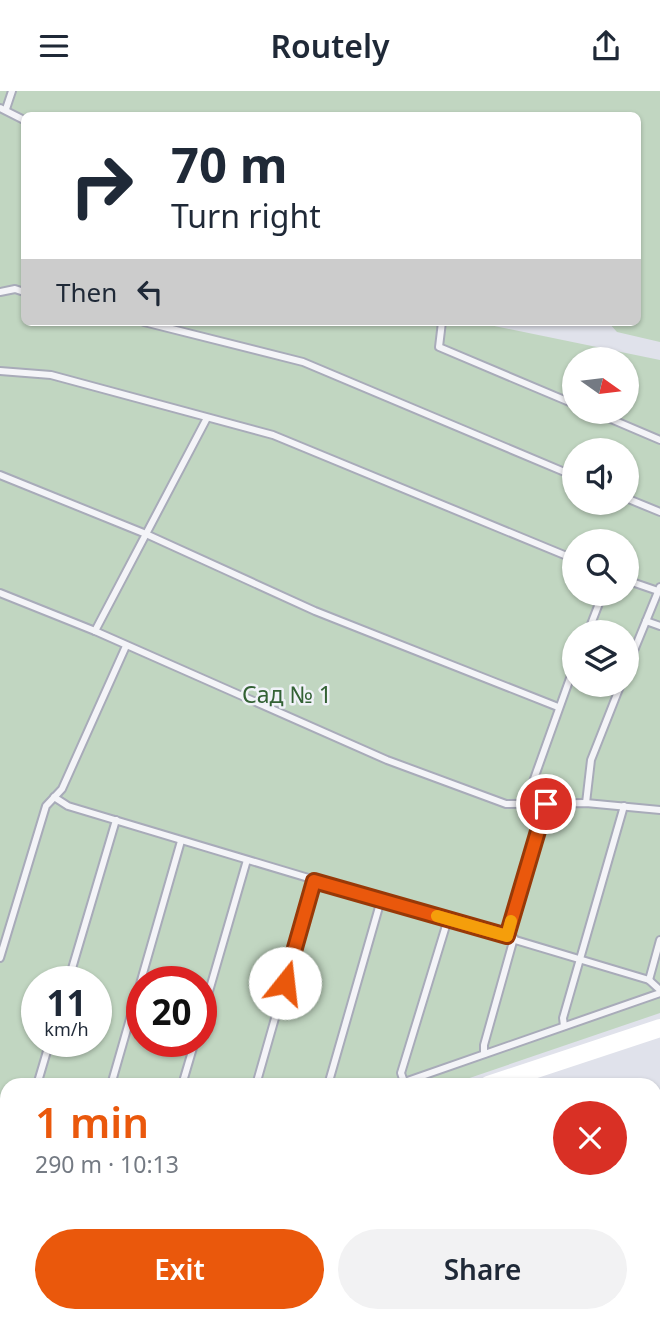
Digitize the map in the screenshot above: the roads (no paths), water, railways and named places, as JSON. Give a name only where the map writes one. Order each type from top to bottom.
[{"type":"main road","points":[[513,1078],[660,1028]]},
{"type":"lane","points":[[12,91],[3,108],[21,118]]},
{"type":"lane","points":[[0,292],[15,289],[21,291]]},
{"type":"lane","points":[[160,326],[303,362],[562,471]]},
{"type":"lane","points":[[442,326],[439,347],[562,399]]},
{"type":"lane","points":[[0,371],[51,375],[273,435],[562,554]]},
{"type":"lane","points":[[95,631],[208,418]]},
{"type":"lane","points":[[622,424],[660,440]]},
{"type":"lane","points":[[0,475],[146,534],[315,611],[558,706]]},
{"type":"lane","points":[[639,503],[660,512]]},
{"type":"lane","points":[[639,584],[659,589],[639,638]]},
{"type":"lane","points":[[0,593],[95,631],[387,760],[506,804],[586,803],[660,810]]},
{"type":"lane","points":[[646,621],[660,626]]},
{"type":"lane","points":[[0,958],[47,806],[62,789],[126,646]]},
{"type":"lane","points":[[525,804],[562,696]]},
{"type":"lane","points":[[586,803],[591,760],[616,697]]},
{"type":"lane","points":[[54,797],[68,806],[181,841],[510,937],[649,981],[660,992],[417,1078]]},
{"type":"lane","points":[[484,1054],[510,937],[546,804]]},
{"type":"lane","points":[[564,1027],[580,959],[624,806]]},
{"type":"lane","points":[[73,966],[116,820]]},
{"type":"lane","points":[[113,1078],[181,841]]},
{"type":"lane","points":[[216,966],[247,860]]},
{"type":"lane","points":[[258,1078],[314,881]]},
{"type":"lane","points":[[330,1078],[381,900]]},
{"type":"lane","points":[[401,1078],[448,919]]},
{"type":"lane","points":[[649,981],[660,940]]},
{"type":"lane","points":[[39,1078],[45,1057]]},
{"type":"lane","points":[[184,1078],[190,1057]]},
{"type":"park label","name":"Сад № 1","points":[[287,695]]}]
